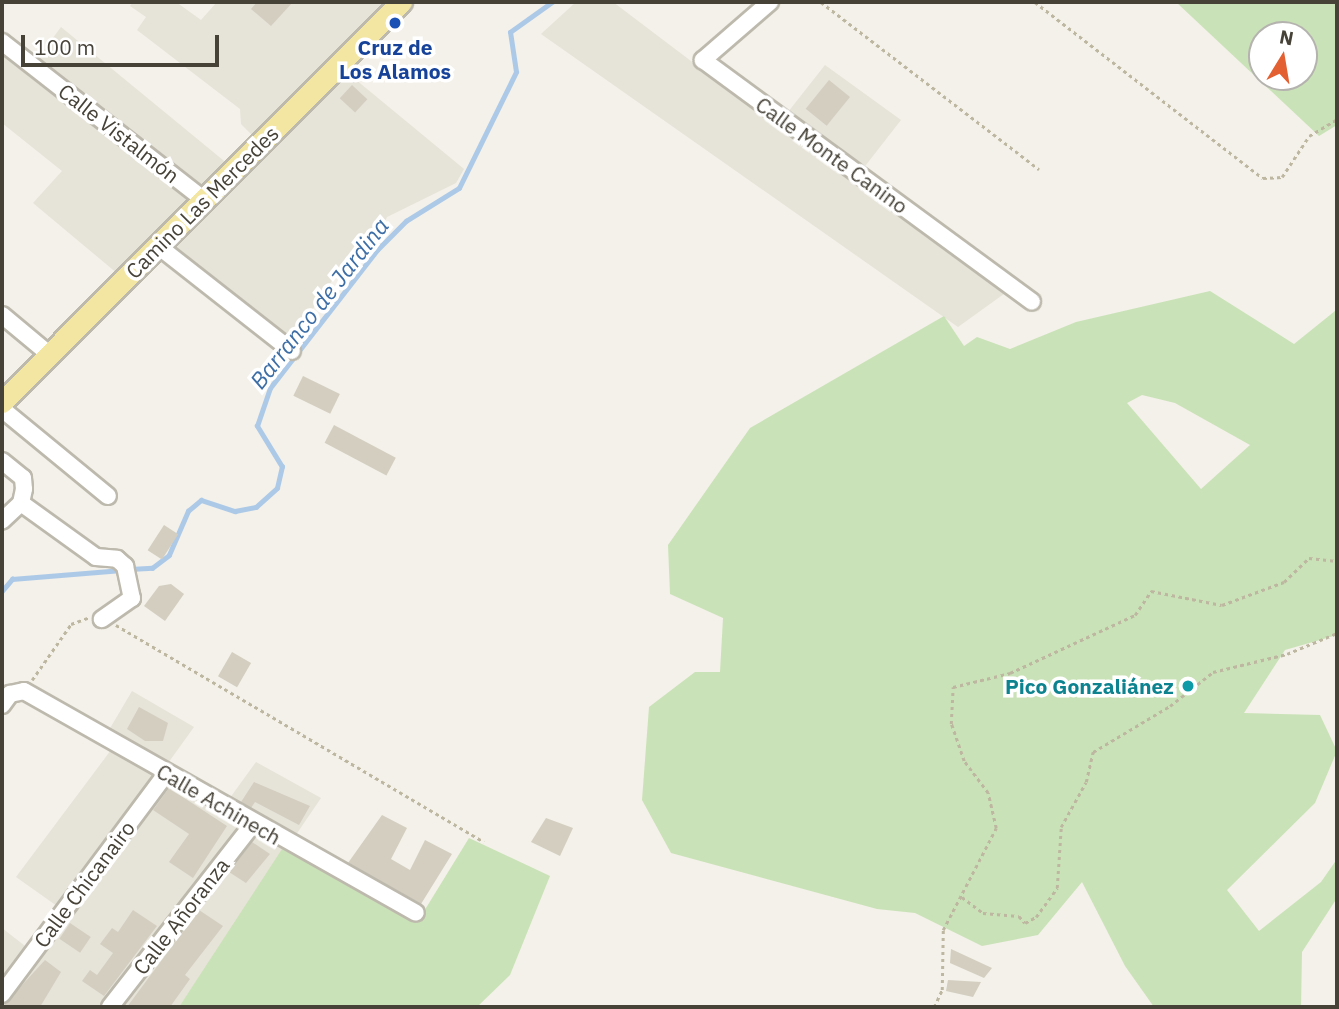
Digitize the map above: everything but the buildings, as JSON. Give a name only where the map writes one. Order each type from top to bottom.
[{"type":"main road","name":"Camino Las Mercedes","points":[[2,402],[401,2]]},
{"type":"street","name":"Calle Monte Canino","points":[[770,2],[703,60],[1032,302]]},
{"type":"street","name":"Calle Vistalmón","points":[[2,42],[203,199]]},
{"type":"street","points":[[159,246],[292,351]]},
{"type":"street","points":[[2,315],[50,355]]},
{"type":"street","points":[[2,409],[108,496]]},
{"type":"street","points":[[2,461],[23,478],[21,503],[2,521]]},
{"type":"street","points":[[21,503],[96,557],[117,559],[126,571],[132,598],[102,619]]},
{"type":"street","points":[[2,705],[10,694],[24,691]]},
{"type":"street","name":"Calle Achinech","points":[[24,691],[253,824],[416,913]]},
{"type":"street","name":"Calle Chicanairo","points":[[2,994],[166,774]]},
{"type":"street","name":"Calle Añoranza","points":[[110,1007],[253,824]]},
{"type":"path","points":[[821,2],[1039,169]]},
{"type":"path","points":[[1035,2],[1263,178],[1282,177],[1309,136],[1337,119]]},
{"type":"path","points":[[934,1007],[942,990],[943,930],[996,828],[988,793],[964,761],[951,724],[954,687],[1010,673],[1135,615],[1151,592],[1222,605],[1284,582],[1309,558],[1337,561]]},
{"type":"path","points":[[24,691],[71,624],[102,619],[484,842]]},
{"type":"path","points":[[961,895],[983,913],[1019,916],[1025,923],[1036,917],[1057,888],[1061,827],[1086,782],[1093,752],[1170,706],[1213,672],[1298,650],[1337,633]]},
{"type":"shaded area","points":[[133,2],[176,2],[201,20],[217,2],[394,2],[257,140],[241,124],[240,109],[137,30],[146,17],[130,6]]},
{"type":"shaded area","points":[[576,2],[613,2],[777,126],[825,65],[901,120],[855,179],[1008,291],[958,327],[541,34]]},
{"type":"shaded area","points":[[61,27],[229,165],[118,274],[33,203],[62,171],[2,123],[2,48],[30,69]]},
{"type":"shaded area","points":[[344,70],[464,169],[456,183],[387,217],[377,241],[357,244],[289,344],[167,248]]},
{"type":"shaded area","points":[[132,691],[194,727],[158,777],[219,813],[256,762],[321,798],[179,1007],[2,1007],[2,928],[25,946],[57,906],[16,877],[120,738],[109,730]]},
{"type":"green space","points":[[1176,2],[1337,2],[1337,125],[1319,136],[1271,91],[1318,91],[1318,21],[1248,21],[1248,69]]},
{"type":"green space","points":[[1210,291],[1294,344],[1335,311],[1337,301],[1337,635],[1285,650],[1244,713],[1320,715],[1337,751],[1315,803],[1227,890],[1259,931],[1321,882],[1337,859],[1337,898],[1302,952],[1301,1007],[1154,1007],[1125,966],[1082,882],[1038,935],[982,946],[915,913],[877,909],[671,853],[642,800],[649,707],[695,672],[720,672],[723,618],[670,594],[668,545],[750,428],[944,316],[964,346],[977,337],[1010,349],[1076,322]],"holes":[[[1142,395],[1175,403],[1250,445],[1201,489],[1127,403]]]},
{"type":"green space","points":[[469,838],[550,876],[510,975],[477,1007],[179,1007],[282,849],[418,921]]},
{"type":"waterway","name":"Barranco de Jardina","points":[[130,569],[152,568],[169,555],[188,511],[201,500],[235,511],[256,507],[277,488],[282,467],[257,426],[270,388],[377,250],[406,221],[459,188],[516,72],[510,32],[552,2]]},
{"type":"waterway","name":"Barranco de Jardina","points":[[2,591],[12,579],[122,570]]},
{"type":"place","name":"Cruz de Los Alamos","points":[[395,23]]},
{"type":"place","name":"Pico Gonzaliánez","points":[[1188,686]]}]
